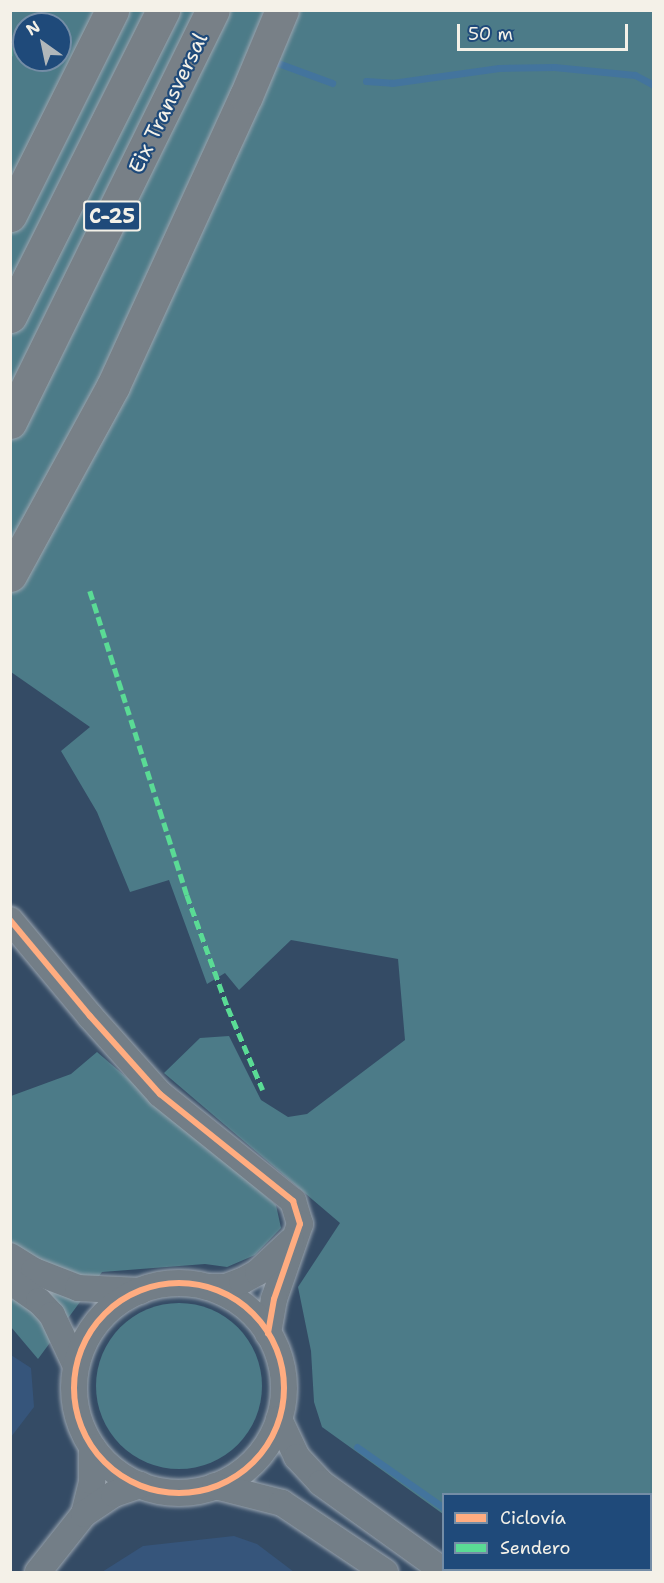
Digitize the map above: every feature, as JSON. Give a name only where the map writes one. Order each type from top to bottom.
[{"type":"highway","points":[[10,214],[112,10]]},
{"type":"highway","name":"C-25","points":[[10,316],[163,10]]},
{"type":"highway","name":"Eix Transversal","points":[[10,422],[213,10]]},
{"type":"highway","points":[[10,575],[113,386],[246,96],[282,10]]},
{"type":"street","points":[[10,920],[90,1016],[160,1094],[293,1201],[300,1224],[274,1299],[268,1333]]},
{"type":"street","points":[[10,1256],[42,1275],[78,1288],[140,1291],[169,1284],[225,1287],[258,1272],[296,1237]]},
{"type":"street","points":[[10,1281],[39,1301],[52,1315],[76,1366]]},
{"type":"street","points":[[140,1291],[111,1308],[95,1325],[83,1345],[76,1366],[74,1387],[76,1408],[82,1429],[92,1447],[108,1466],[140,1485],[172,1492],[194,1491],[215,1486],[237,1475],[255,1460],[269,1441],[279,1419],[283,1397],[283,1375],[278,1353],[268,1333],[255,1316],[238,1301],[208,1287]]},
{"type":"street","points":[[279,1419],[297,1457],[321,1483],[442,1570]]},
{"type":"street","points":[[84,1514],[92,1481],[92,1447]]},
{"type":"street","points":[[38,1572],[84,1514],[114,1494],[140,1485]]},
{"type":"street","points":[[215,1486],[282,1503],[385,1572]]},
{"type":"shaded area","points":[[11,1355],[31,1368],[34,1407],[11,1437]]},
{"type":"shaded area","points":[[234,1536],[257,1544],[294,1572],[102,1572],[143,1546]]},
{"type":"green space","points":[[10,11],[653,11],[653,1542],[652,1493],[442,1493],[442,1513],[322,1427],[314,1402],[311,1351],[298,1287],[340,1223],[164,1073],[200,1038],[229,1036],[261,1100],[288,1117],[307,1114],[405,1040],[398,959],[291,940],[239,990],[225,973],[207,984],[169,880],[130,892],[97,812],[61,751],[90,727],[11,672]]},
{"type":"green space","points":[[97,1052],[276,1205],[281,1228],[255,1255],[227,1267],[205,1264],[102,1272],[38,1359],[11,1327],[11,1096],[71,1074]]},
{"type":"green space","points":[[179,1303],[211,1309],[238,1327],[256,1354],[262,1386],[256,1418],[238,1445],[211,1463],[179,1469],[147,1463],[120,1445],[102,1418],[96,1386],[102,1354],[120,1327],[147,1309]]},
{"type":"green space","points":[[532,1571],[600,1571],[600,1572]]},
{"type":"waterway","points":[[275,62],[332,83]]},
{"type":"waterway","points":[[366,81],[392,83],[499,68],[554,67],[635,75],[654,85]]},
{"type":"waterway","points":[[357,1447],[442,1507]]},
{"type":"marked path","points":[[10,47],[10,60]]},
{"type":"marked path","points":[[90,591],[187,895],[228,1008],[263,1090]]},
{"type":"cycle path","points":[[10,920],[90,1016],[160,1094],[293,1201],[300,1224],[274,1299],[268,1333]]},
{"type":"cycle path","points":[[179,1283],[199,1285],[219,1291],[237,1301],[253,1314],[266,1330],[276,1348],[282,1368],[284,1388],[282,1408],[276,1428],[266,1446],[253,1462],[237,1475],[219,1485],[199,1491],[179,1493],[159,1491],[139,1485],[121,1475],[105,1462],[92,1446],[82,1428],[76,1408],[74,1388],[76,1368],[82,1348],[92,1330],[105,1314],[121,1301],[139,1291],[159,1285],[179,1283]]}]
